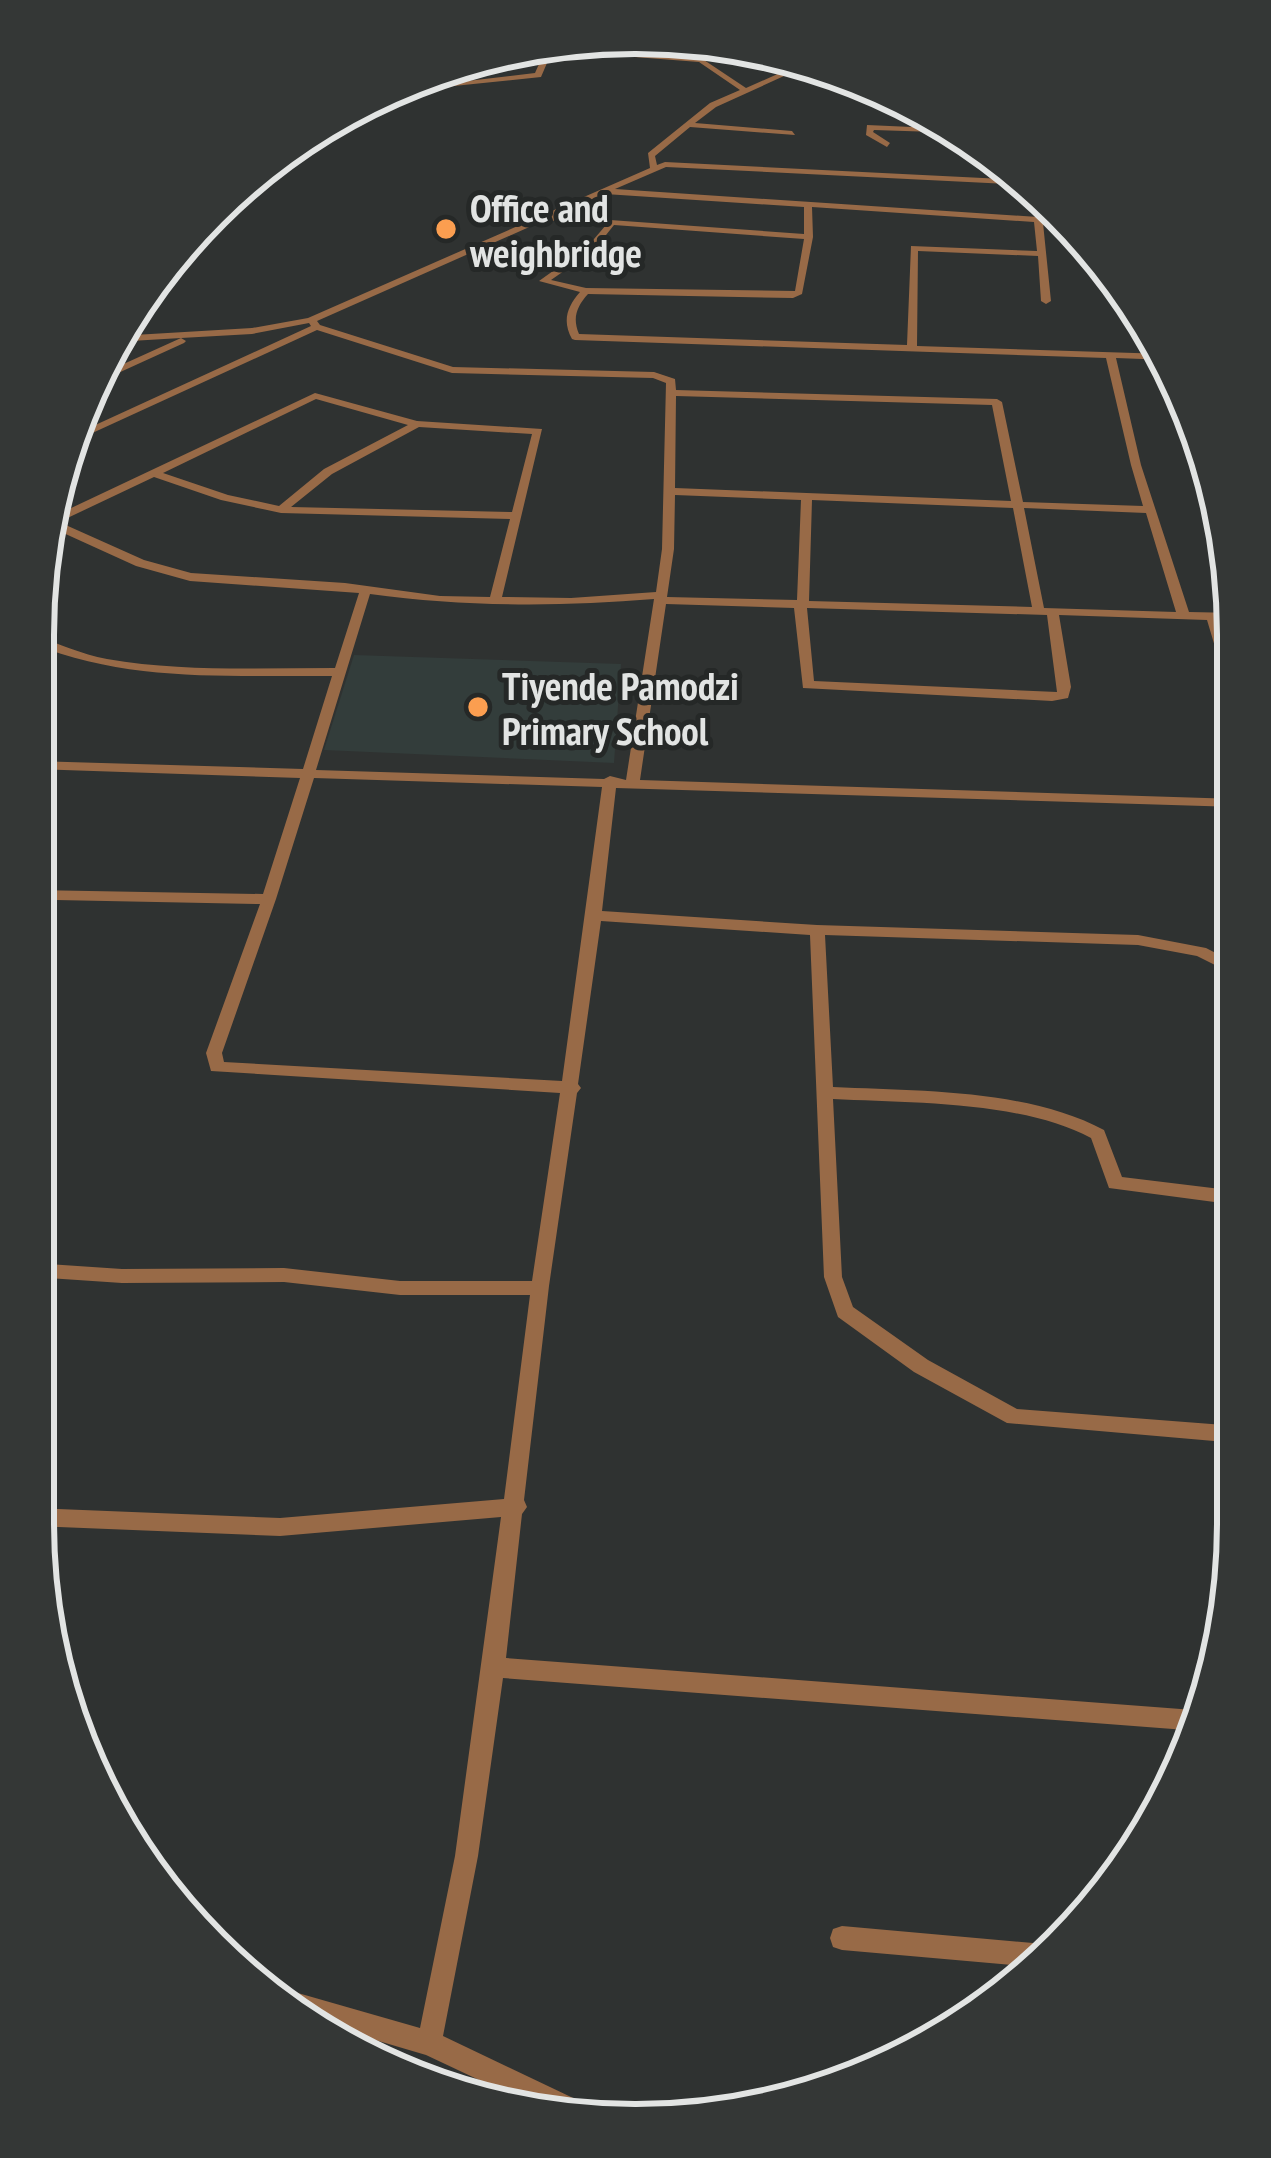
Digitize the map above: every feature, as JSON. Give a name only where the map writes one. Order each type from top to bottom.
[{"type":"street","points":[[652,54],[701,59],[746,91]]},
{"type":"street","points":[[448,85],[538,75],[544,62]]},
{"type":"street","points":[[653,166],[651,155],[713,105],[787,74]]},
{"type":"street","points":[[689,125],[792,133]]},
{"type":"street","points":[[887,145],[868,133],[869,127],[922,130]]},
{"type":"street","points":[[92,430],[653,166],[685,163],[995,179]]},
{"type":"street","points":[[918,171],[946,176]]},
{"type":"street","points":[[604,191],[1043,220]]},
{"type":"street","points":[[610,226],[591,248],[544,281],[586,291],[797,294],[809,237],[808,206]]},
{"type":"street","points":[[543,218],[809,237]]},
{"type":"street","points":[[1038,220],[1046,301]]},
{"type":"street","points":[[912,347],[914,248],[1042,254]]},
{"type":"street","points":[[586,291],[572,308],[575,337],[1145,356]]},
{"type":"street","points":[[136,338],[314,323],[452,370],[654,375],[671,381],[668,549],[633,781]]},
{"type":"street","points":[[119,369],[193,336]]},
{"type":"street","points":[[1109,355],[1184,616]]},
{"type":"street","points":[[670,393],[997,401],[1015,504],[1046,611],[1063,694],[1052,698],[808,685],[801,604],[807,495]]},
{"type":"street","points":[[67,514],[314,396],[417,424],[538,431],[496,601]]},
{"type":"street","points":[[281,510],[304,485],[417,424]]},
{"type":"street","points":[[152,473],[224,498],[281,510],[516,516]]},
{"type":"street","points":[[668,490],[1150,510]]},
{"type":"street","points":[[64,529],[174,574],[496,601],[661,597],[1216,616]]},
{"type":"street","points":[[367,590],[269,899],[214,1053],[217,1066],[573,1088]]},
{"type":"street","points":[[1211,616],[1217,635]]},
{"type":"street","points":[[54,648],[123,667],[340,673]]},
{"type":"street","points":[[54,766],[1217,802]]},
{"type":"street","points":[[429,2043],[454,1937],[517,1507],[540,1288],[573,1088],[610,780]]},
{"type":"street","points":[[54,895],[269,899]]},
{"type":"street","points":[[596,916],[817,930],[1154,942],[1201,952],[1217,960]]},
{"type":"street","points":[[817,930],[832,1277],[845,1312],[921,1366],[1014,1417],[1217,1433]]},
{"type":"street","points":[[824,1093],[894,1096],[1070,1118],[1098,1134],[1115,1183],[1217,1196]]},
{"type":"street","points":[[54,1271],[122,1276],[249,1274],[400,1288],[540,1288]]},
{"type":"street","points":[[54,1518],[280,1527],[517,1507]]},
{"type":"street","points":[[491,1667],[1182,1719]]},
{"type":"street","points":[[842,1937],[1025,1954]]},
{"type":"street","points":[[327,2015],[429,2043],[541,2096]]},
{"type":"shaded area","name":"Tiyende Pamodzi Primary School","points":[[354,655],[621,664],[614,763],[324,750]]},
{"type":"place","name":"Office and weighbridge","points":[[446,229]]},
{"type":"place","name":"Tiyende Pamodzi Primary School","points":[[478,707]]}]
